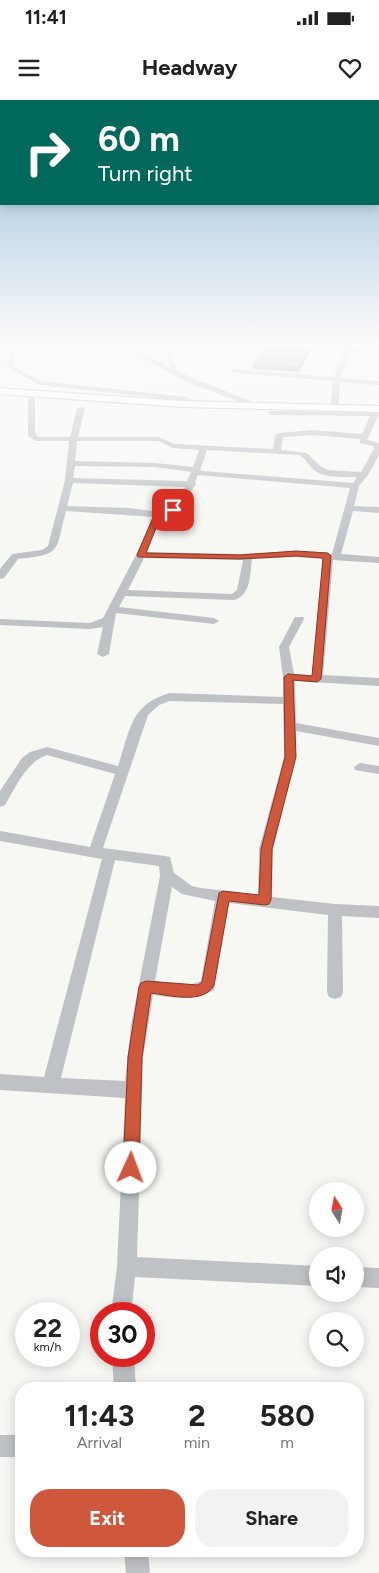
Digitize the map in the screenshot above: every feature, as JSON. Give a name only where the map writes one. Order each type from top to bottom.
[{"type":"street","points":[[31,415],[32,437],[36,439],[158,439],[173,446],[306,454],[318,469],[326,472],[379,469]]},
{"type":"street","points":[[0,576],[15,556],[50,551],[69,480],[73,439],[79,415]]},
{"type":"street","points":[[317,679],[332,556],[355,486],[366,471],[378,447],[364,442],[364,437],[375,415]]},
{"type":"street","points":[[277,452],[279,435],[312,431],[364,437]]},
{"type":"street","points":[[0,622],[90,626],[101,624],[107,620],[141,555],[156,517],[173,510],[192,484],[204,448]]},
{"type":"street","points":[[71,463],[155,465],[186,468],[195,472],[355,486]]},
{"type":"street","points":[[69,480],[145,484],[192,484]]},
{"type":"street","points":[[61,508],[129,511],[162,515]]},
{"type":"street","points":[[349,508],[379,510]]},
{"type":"street","points":[[141,555],[248,557],[286,554],[379,560]]},
{"type":"street","points":[[122,593],[234,597],[240,594],[242,590],[248,557]]},
{"type":"street","points":[[112,612],[214,621]]},
{"type":"street","points":[[103,654],[112,612]]},
{"type":"street","points":[[265,900],[266,849],[290,757],[288,677],[284,647],[299,619]]},
{"type":"street","points":[[288,677],[379,682]]},
{"type":"street","points":[[51,1084],[122,771],[142,714],[158,700],[170,697],[289,701]]},
{"type":"street","points":[[290,726],[379,742]]},
{"type":"street","points":[[0,802],[26,761],[34,755],[47,751],[122,771]]},
{"type":"street","points":[[360,767],[379,770]]},
{"type":"street","points":[[0,836],[102,853],[165,861],[167,876],[139,1024],[134,1090],[128,1267],[121,1302]]},
{"type":"street","points":[[167,876],[187,890],[201,894],[265,900],[335,910],[379,912]]},
{"type":"street","points":[[146,987],[188,991],[201,990],[208,985],[223,896]]},
{"type":"street","points":[[335,910],[335,992]]},
{"type":"street","points":[[0,1082],[134,1090]]},
{"type":"street","points":[[128,1267],[309,1276]]},
{"type":"street","points":[[364,1277],[379,1278]]},
{"type":"street","points":[[124,1367],[125,1382]]},
{"type":"street","points":[[0,1446],[15,1446]]},
{"type":"street","points":[[137,1557],[138,1573]]},
{"type":"route","points":[[131,1168],[135,1057],[146,987],[188,991],[201,990],[208,985],[223,896],[265,900],[266,849],[290,757],[288,677],[317,679],[328,556],[296,554],[253,557],[141,555],[156,517],[173,510]]}]
